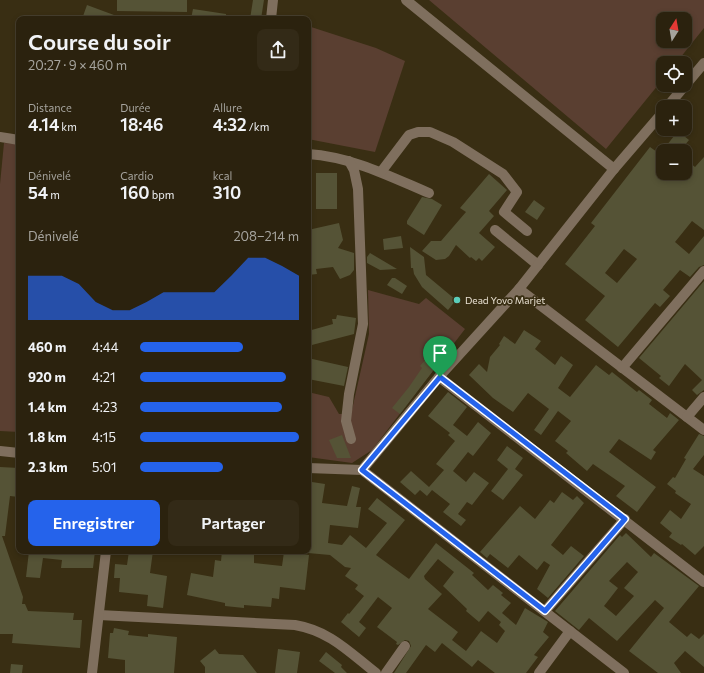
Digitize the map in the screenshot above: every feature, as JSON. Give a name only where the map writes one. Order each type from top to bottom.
[{"type":"street","points":[[271,16],[273,0]]},
{"type":"street","points":[[406,0],[614,169]]},
{"type":"street","points":[[673,100],[704,63]]},
{"type":"street","points":[[362,470],[440,377],[519,289],[614,169],[656,120]]},
{"type":"street","points":[[381,172],[409,135],[418,132],[430,132],[453,142],[503,174],[516,192],[504,212],[527,231]]},
{"type":"street","points":[[0,137],[16,140]]},
{"type":"street","points":[[311,154],[323,155],[348,161],[381,172],[429,193]]},
{"type":"street","points":[[348,161],[354,170],[358,189],[363,324],[349,394],[346,421],[351,439]]},
{"type":"street","points":[[495,230],[538,265]]},
{"type":"street","points":[[622,368],[704,271]]},
{"type":"street","points":[[519,289],[704,430]]},
{"type":"street","points":[[440,377],[703,578]]},
{"type":"street","points":[[687,417],[704,397]]},
{"type":"street","points":[[0,451],[16,452]]},
{"type":"street","points":[[311,468],[362,470],[624,673]]},
{"type":"street","points":[[545,611],[625,519]]},
{"type":"street","points":[[92,673],[106,554]]},
{"type":"street","points":[[99,615],[295,625],[313,628],[328,635],[376,673]]},
{"type":"street","points":[[539,673],[570,631]]},
{"type":"street","points":[[386,673],[405,646]]},
{"type":"shaded area","points":[[429,0],[704,0],[704,28],[692,43],[692,12],[656,12],[656,48],[688,48],[682,56],[656,56],[656,88],[606,149]]},
{"type":"shaded area","points":[[311,27],[376,48],[405,61],[375,152],[311,140]]},
{"type":"shaded area","points":[[4,143],[16,144],[16,432],[0,431],[0,184]]},
{"type":"shaded area","points":[[368,290],[419,304],[426,298],[465,329],[372,450],[352,463],[311,457],[311,393],[329,397],[339,414],[351,414],[369,334]]},
{"type":"building","points":[[117,0],[187,0],[187,12],[117,11]]},
{"type":"building","points":[[253,0],[264,0],[261,16],[250,16]]},
{"type":"building","points":[[87,5],[117,16],[83,16]]},
{"type":"building","points":[[193,9],[226,14],[226,16],[192,16]]},
{"type":"building","points":[[674,136],[684,136],[689,140],[686,144],[668,144]]},
{"type":"building","points":[[650,147],[656,151],[656,180],[692,180],[692,165],[695,167],[704,157],[704,230],[692,221],[675,242],[689,254],[704,236],[704,265],[699,267],[690,277],[680,270],[663,290],[670,296],[660,307],[655,303],[618,347],[585,320],[605,296],[565,264],[595,226],[591,223]],"holes":[[[624,249],[637,259],[617,283],[605,273]]]},
{"type":"building","points":[[316,173],[337,173],[337,209],[316,209]]},
{"type":"building","points":[[489,174],[507,190],[489,211],[494,216],[479,233],[495,247],[482,261],[479,258],[476,261],[471,257],[470,258],[456,245],[449,256],[445,259],[436,260],[422,251],[431,241],[441,241],[466,212],[460,208]]},
{"type":"building","points":[[422,197],[432,199],[442,205],[424,235],[407,224],[407,221]]},
{"type":"building","points":[[534,200],[545,208],[537,220],[525,212]]},
{"type":"building","points":[[339,223],[343,240],[338,248],[354,253],[354,270],[350,275],[340,279],[333,267],[316,269],[317,274],[311,275],[311,229]]},
{"type":"building","points":[[401,236],[403,248],[384,250],[383,239]]},
{"type":"building","points":[[410,247],[424,257],[426,275],[456,300],[448,310],[422,287],[414,274],[413,268],[411,268]]},
{"type":"building","points":[[370,253],[397,269],[380,270],[367,263],[367,257]]},
{"type":"building","points":[[392,278],[395,278],[407,286],[402,294],[387,285]]},
{"type":"building","points":[[704,281],[704,390],[697,395],[692,390],[702,380],[685,364],[669,386],[659,378],[661,376],[639,358]]},
{"type":"building","points":[[337,315],[356,318],[354,334],[311,345],[311,330],[333,324],[332,319],[336,319]]},
{"type":"building","points":[[524,330],[541,341],[535,349],[555,365],[561,356],[573,365],[558,388],[570,397],[596,365],[609,375],[612,372],[637,392],[639,390],[652,400],[649,404],[667,418],[670,413],[679,420],[653,450],[656,452],[651,460],[619,439],[609,452],[656,487],[637,512],[616,496],[625,486],[593,464],[587,471],[566,453],[568,451],[555,441],[571,421],[558,411],[541,435],[534,430],[549,409],[528,393],[513,412],[493,398],[469,375],[479,364],[487,372],[490,357],[500,345],[499,344],[504,336],[515,344]]},
{"type":"building","points":[[433,351],[442,359],[400,414],[392,408],[422,368],[420,366]]},
{"type":"building","points":[[311,359],[348,367],[344,386],[311,380]]},
{"type":"building","points":[[448,392],[467,407],[453,425],[467,436],[478,422],[491,433],[473,456],[468,452],[453,471],[466,482],[474,472],[489,483],[472,505],[467,502],[458,514],[466,520],[461,526],[443,512],[450,504],[432,490],[427,496],[420,490],[415,495],[400,482],[411,471],[429,487],[444,470],[436,464],[455,441],[448,435],[450,433],[428,416]]},
{"type":"building","points":[[699,434],[704,436],[704,455],[693,469],[704,476],[704,546],[695,555],[682,544],[681,545],[669,537],[672,533],[660,523],[670,510],[681,519],[691,504],[675,493],[676,491],[667,484],[673,477],[675,478],[686,459],[684,458]]},
{"type":"building","points":[[342,435],[351,458],[337,458],[329,440]]},
{"type":"building","points":[[507,446],[523,458],[515,469],[523,475],[503,500],[491,491],[508,469],[497,460]]},
{"type":"building","points":[[0,467],[16,468],[16,497],[10,496],[5,536],[2,536],[23,597],[22,604],[25,604],[28,611],[74,613],[73,620],[82,620],[80,648],[12,643],[13,634],[0,634]]},
{"type":"building","points":[[312,482],[325,484],[322,503],[347,506],[352,486],[360,488],[356,507],[361,507],[358,528],[330,525],[328,543],[342,545],[350,535],[366,548],[387,523],[368,509],[377,498],[405,520],[376,555],[409,579],[436,543],[474,573],[472,575],[488,590],[493,585],[503,593],[501,595],[511,603],[502,613],[516,625],[525,608],[548,622],[543,632],[549,637],[534,655],[538,657],[526,673],[495,673],[478,660],[472,667],[442,643],[435,652],[426,645],[406,673],[394,673],[411,646],[409,641],[405,640],[398,645],[396,644],[397,642],[377,627],[392,608],[378,597],[359,622],[366,628],[359,637],[341,622],[364,596],[355,589],[358,585],[345,576],[351,568],[345,567],[330,555],[311,553]],"holes":[[[438,559],[454,572],[443,586],[467,609],[466,611],[479,622],[488,611],[501,622],[499,625],[505,631],[497,643],[481,631],[466,651],[452,640],[458,632],[428,609],[442,594],[425,579],[424,576]]]},
{"type":"building","points":[[562,492],[573,500],[577,496],[584,503],[551,545],[563,555],[571,546],[584,556],[548,598],[537,589],[550,565],[544,561],[537,570],[519,555],[508,568],[490,554],[487,558],[480,552],[520,506],[535,519],[550,500],[554,503]]},
{"type":"building","points":[[626,533],[651,557],[654,553],[699,586],[669,622],[687,637],[691,633],[699,639],[704,634],[704,667],[685,651],[674,663],[681,673],[658,673],[629,651],[664,608],[655,600],[617,641],[589,618],[579,630],[555,611],[620,535],[622,537]],"holes":[[[627,562],[638,572],[624,588],[634,596],[616,616],[604,606],[618,588],[609,581]]]},
{"type":"building","points":[[29,554],[95,554],[93,568],[61,568],[62,560],[43,558],[40,578],[26,577]]},
{"type":"building","points":[[129,554],[153,554],[150,573],[167,576],[163,608],[147,606],[148,595],[119,592],[120,578],[114,578],[115,564],[127,565]]},
{"type":"building","points":[[222,554],[254,554],[254,563],[282,566],[284,554],[309,555],[305,590],[280,587],[279,599],[272,598],[271,607],[244,605],[244,608],[225,606],[225,603],[187,595],[191,573],[213,577],[215,560],[221,561]]},
{"type":"building","points":[[114,628],[129,631],[128,635],[148,637],[148,634],[177,637],[174,673],[125,673],[125,660],[108,658],[110,633],[113,633]]},
{"type":"building","points":[[215,649],[219,654],[243,655],[257,673],[205,673],[205,667],[200,661]]},
{"type":"building","points":[[278,649],[300,652],[297,673],[275,673]]},
{"type":"building","points":[[326,652],[342,665],[341,667],[347,673],[335,673],[319,661]]},
{"type":"building","points":[[11,664],[23,665],[22,673],[10,673]]},
{"type":"place","name":"Dead Yovo Marjet","points":[[457,300]]},
{"type":"route","points":[[440,377],[625,519],[545,611],[362,470],[440,377]]}]
